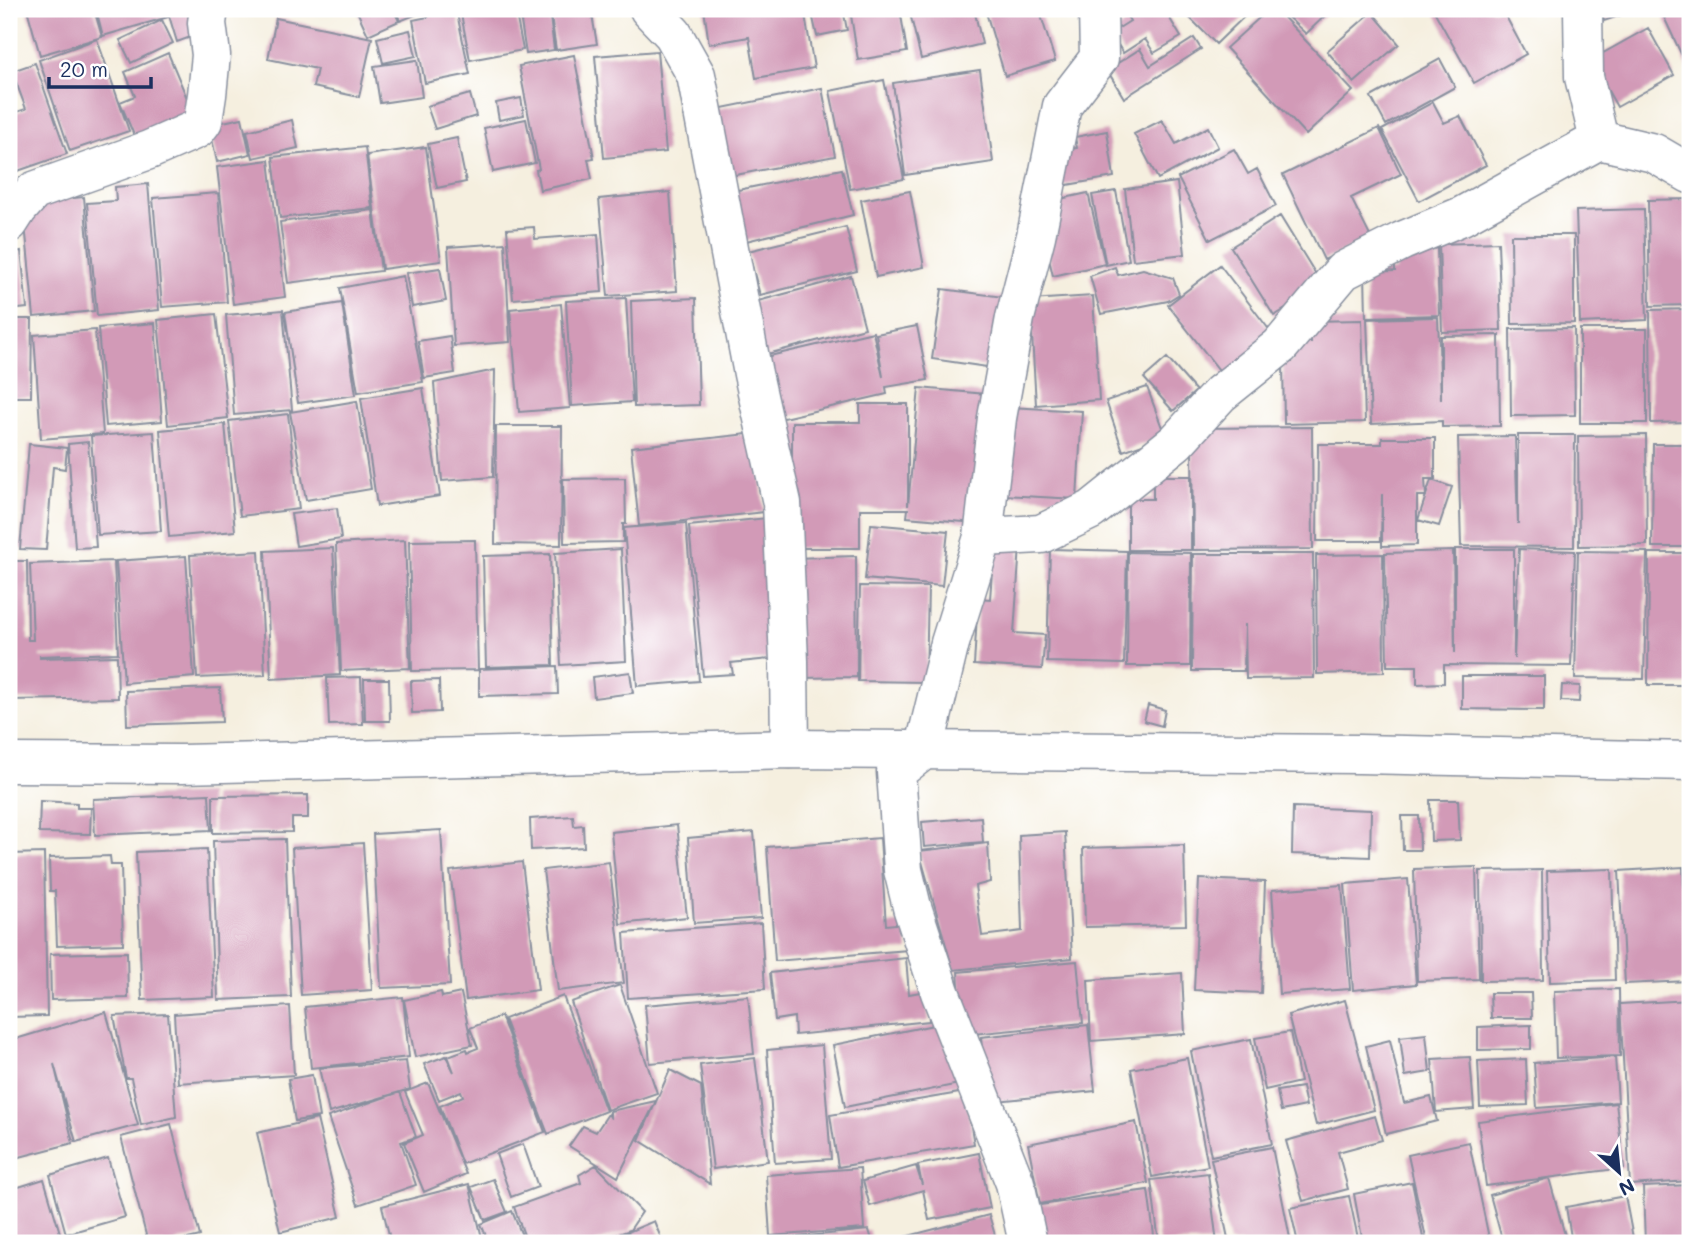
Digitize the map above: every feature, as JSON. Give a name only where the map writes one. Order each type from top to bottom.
[{"type":"street","points":[[9,223],[34,191],[149,150],[197,129],[203,121],[211,55],[209,9]]},
{"type":"street","points":[[649,9],[673,34],[696,75],[753,374],[782,503],[790,749]]},
{"type":"street","points":[[1028,1243],[1015,1183],[924,949],[903,870],[896,772],[925,750],[950,643],[983,537],[997,418],[1015,318],[1036,236],[1062,106],[1099,58],[1098,9]]},
{"type":"street","points":[[1583,9],[1584,77],[1599,140]]},
{"type":"street","points":[[983,537],[1041,534],[1091,510],[1176,442],[1220,394],[1280,346],[1343,271],[1402,241],[1462,216],[1599,140],[1654,153],[1685,165]]},
{"type":"street","points":[[9,763],[182,764],[790,749],[1373,754],[1690,761]]},
{"type":"building","points":[[27,9],[94,9],[102,37],[40,55]]},
{"type":"building","points":[[96,9],[166,9],[168,17],[103,36]]},
{"type":"building","points":[[167,9],[202,9],[199,34],[177,42]]},
{"type":"building","points":[[356,9],[393,9],[399,21],[368,35]]},
{"type":"building","points":[[396,9],[430,9],[400,21]]},
{"type":"building","points":[[456,9],[470,74],[425,83],[413,20],[428,17],[427,13]]},
{"type":"building","points":[[460,9],[515,9],[523,50],[470,60]]},
{"type":"building","points":[[519,9],[549,9],[554,50],[526,54]]},
{"type":"building","points":[[550,9],[591,9],[597,44],[556,50]]},
{"type":"building","points":[[704,9],[804,9],[814,68],[756,78],[749,37],[709,44]]},
{"type":"building","points":[[811,9],[843,9],[847,30],[817,36]]},
{"type":"building","points":[[850,9],[900,9],[907,52],[858,60]]},
{"type":"building","points":[[909,9],[974,9],[982,44],[921,59]]},
{"type":"building","points":[[985,9],[1039,9],[1055,61],[1005,76]]},
{"type":"building","points":[[1122,9],[1164,9],[1181,37],[1154,53],[1145,39],[1123,53],[1111,33],[1130,21]]},
{"type":"building","points":[[1181,9],[1252,9],[1216,44]]},
{"type":"building","points":[[1269,9],[1276,9],[1353,91],[1306,135],[1226,48]]},
{"type":"building","points":[[1279,9],[1332,9],[1306,34]]},
{"type":"building","points":[[1433,9],[1502,9],[1526,54],[1474,83]]},
{"type":"building","points":[[1600,9],[1639,9],[1604,21]]},
{"type":"building","points":[[1676,9],[1690,9],[1690,73],[1663,15]]},
{"type":"building","points":[[1372,12],[1399,44],[1354,83],[1327,51]]},
{"type":"building","points":[[276,18],[372,38],[359,97],[313,87],[317,69],[268,59]]},
{"type":"building","points":[[162,20],[173,43],[131,63],[120,40]]},
{"type":"building","points":[[1648,28],[1674,75],[1617,107],[1591,60]]},
{"type":"building","points":[[410,30],[416,56],[383,63],[377,38]]},
{"type":"building","points":[[1194,38],[1201,49],[1124,98],[1107,70],[1140,49],[1150,66]]},
{"type":"building","points":[[97,39],[129,131],[70,151],[39,60]]},
{"type":"building","points":[[657,51],[666,152],[604,158],[595,56]]},
{"type":"building","points":[[168,53],[194,115],[136,140],[120,102],[135,96],[125,72]]},
{"type":"building","points":[[574,55],[594,158],[588,159],[592,179],[540,190],[536,170],[539,169],[519,66]]},
{"type":"building","points":[[1440,59],[1455,87],[1386,125],[1371,97]]},
{"type":"building","points":[[417,60],[422,97],[380,103],[374,66]]},
{"type":"building","points":[[35,63],[67,154],[9,174],[9,91],[17,112],[26,109],[12,71]]},
{"type":"building","points":[[980,70],[993,162],[905,175],[893,83]]},
{"type":"building","points":[[884,80],[904,179],[850,189],[830,91]]},
{"type":"building","points":[[822,88],[835,156],[720,178],[707,111]]},
{"type":"building","points":[[470,94],[476,116],[435,129],[427,106]]},
{"type":"building","points":[[521,98],[524,115],[499,120],[496,103]]},
{"type":"building","points":[[1433,102],[1444,123],[1460,116],[1486,165],[1419,201],[1382,130]]},
{"type":"building","points":[[242,118],[250,154],[217,162],[209,125]]},
{"type":"building","points":[[526,119],[535,163],[493,172],[484,128]]},
{"type":"building","points":[[292,120],[298,148],[253,158],[247,131]]},
{"type":"building","points":[[1162,120],[1176,144],[1208,127],[1218,147],[1158,179],[1134,134]]},
{"type":"building","points":[[1379,128],[1401,174],[1351,198],[1371,238],[1324,260],[1283,175]]},
{"type":"building","points":[[1107,131],[1114,177],[1061,186],[1055,152],[1077,148],[1075,137]]},
{"type":"building","points":[[457,138],[466,182],[437,188],[428,144]]},
{"type":"building","points":[[365,147],[372,208],[280,218],[273,157]]},
{"type":"building","points":[[426,147],[441,261],[382,269],[367,155]]},
{"type":"building","points":[[1234,149],[1248,174],[1257,169],[1276,206],[1210,240],[1178,178]]},
{"type":"building","points":[[269,160],[285,297],[233,304],[217,167]]},
{"type":"building","points":[[842,169],[853,215],[738,243],[728,192]]},
{"type":"building","points":[[1177,182],[1185,254],[1133,260],[1125,189]]},
{"type":"building","points":[[148,184],[159,310],[97,316],[87,203],[116,201],[115,187]]},
{"type":"building","points":[[910,191],[924,267],[876,277],[861,200]]},
{"type":"building","points":[[1116,191],[1129,260],[1106,265],[1092,195]]},
{"type":"building","points":[[670,192],[677,291],[608,296],[599,199]]},
{"type":"building","points":[[218,193],[227,302],[162,307],[153,198]]},
{"type":"building","points":[[1088,193],[1105,264],[1053,276],[1044,237],[1046,202]]},
{"type":"building","points":[[84,197],[94,311],[34,317],[23,203]]},
{"type":"building","points":[[1690,199],[1690,305],[1650,306],[1648,200]]},
{"type":"building","points":[[1644,209],[1647,320],[1580,323],[1576,211]]},
{"type":"building","points":[[373,210],[381,271],[288,283],[280,222]]},
{"type":"building","points":[[1280,216],[1323,286],[1274,316],[1231,247]]},
{"type":"building","points":[[534,227],[535,239],[598,234],[602,292],[513,299],[507,229]]},
{"type":"building","points":[[846,227],[857,271],[760,295],[748,251]]},
{"type":"building","points":[[1511,235],[1574,235],[1574,323],[1512,324]]},
{"type":"building","points":[[1498,242],[1501,330],[1442,332],[1439,244]]},
{"type":"building","points":[[505,243],[510,342],[454,346],[448,247]]},
{"type":"building","points":[[1437,248],[1439,315],[1366,317],[1365,272],[1395,271],[1395,249]]},
{"type":"building","points":[[21,251],[27,308],[9,310],[9,253]]},
{"type":"building","points":[[1220,265],[1277,340],[1226,379],[1168,305]]},
{"type":"building","points":[[1115,267],[1118,275],[1143,269],[1173,278],[1179,294],[1168,301],[1101,314],[1090,276]]},
{"type":"building","points":[[440,268],[446,301],[412,307],[406,273]]},
{"type":"building","points":[[403,276],[423,382],[358,392],[340,288]]},
{"type":"building","points":[[851,276],[865,328],[760,356],[747,304]]},
{"type":"building","points":[[942,289],[1004,297],[994,368],[932,359]]},
{"type":"building","points":[[1093,296],[1099,400],[1036,405],[1030,300]]},
{"type":"building","points":[[626,298],[632,402],[572,406],[566,301]]},
{"type":"building","points":[[696,298],[699,405],[634,407],[631,301]]},
{"type":"building","points":[[342,303],[356,395],[298,403],[285,312]]},
{"type":"building","points":[[561,304],[570,408],[519,412],[510,309]]},
{"type":"building","points":[[1690,309],[1690,422],[1651,423],[1650,310]]},
{"type":"building","points":[[283,310],[292,410],[234,415],[226,315]]},
{"type":"building","points":[[216,314],[228,418],[168,425],[158,320]]},
{"type":"building","points":[[1438,317],[1441,400],[1441,336],[1499,335],[1500,426],[1442,427],[1442,421],[1371,424],[1367,319]]},
{"type":"building","points":[[14,319],[32,319],[31,397],[9,397],[9,330],[14,330]]},
{"type":"building","points":[[1362,320],[1365,422],[1284,424],[1283,362],[1292,362],[1291,342],[1311,342],[1310,321]]},
{"type":"building","points":[[155,323],[162,421],[106,426],[98,328]]},
{"type":"building","points":[[917,326],[928,380],[886,387],[887,394],[775,420],[761,358],[873,332],[883,377],[876,334]]},
{"type":"building","points":[[1574,328],[1575,415],[1511,416],[1510,329]]},
{"type":"building","points":[[1580,329],[1647,329],[1647,423],[1580,423]]},
{"type":"building","points":[[95,330],[103,434],[41,439],[34,335]]},
{"type":"building","points":[[450,336],[455,373],[424,378],[418,341]]},
{"type":"building","points":[[1167,358],[1196,391],[1173,411],[1144,378]]},
{"type":"building","points":[[495,370],[493,477],[442,481],[434,383]]},
{"type":"building","points":[[1147,387],[1165,436],[1123,451],[1106,401]]},
{"type":"building","points":[[423,388],[440,496],[377,506],[361,398]]},
{"type":"building","points":[[919,388],[986,394],[975,523],[907,517],[908,509],[860,509],[860,548],[792,548],[792,422],[860,422],[860,404],[908,404],[908,506]]},
{"type":"building","points":[[357,401],[371,489],[306,500],[290,412]]},
{"type":"building","points":[[1009,407],[1082,411],[1077,499],[1004,495]]},
{"type":"building","points":[[288,414],[299,509],[240,516],[229,421]]},
{"type":"building","points":[[225,424],[235,531],[169,537],[160,430]]},
{"type":"building","points":[[496,426],[562,426],[561,545],[495,544]]},
{"type":"building","points":[[1312,427],[1313,549],[1193,550],[1192,444],[1200,428]]},
{"type":"building","points":[[154,432],[161,531],[98,535],[91,436]]},
{"type":"building","points":[[756,433],[764,512],[639,526],[631,447]]},
{"type":"building","points":[[1518,435],[1575,435],[1574,547],[1461,546],[1458,437],[1515,436],[1518,524]]},
{"type":"building","points":[[1646,435],[1647,545],[1579,546],[1578,436]]},
{"type":"building","points":[[1382,438],[1435,438],[1435,479],[1425,479],[1426,496],[1417,496],[1417,545],[1382,546],[1382,494],[1381,541],[1317,541],[1318,444],[1382,444]]},
{"type":"building","points":[[88,442],[96,547],[75,548],[68,444]]},
{"type":"building","points":[[29,444],[67,448],[65,469],[53,467],[46,550],[20,549]]},
{"type":"building","points":[[1653,444],[1690,444],[1690,547],[1652,547]]},
{"type":"building","points":[[1153,476],[1191,476],[1191,550],[1128,550],[1128,499],[1153,499]]},
{"type":"building","points":[[625,478],[626,524],[623,524],[623,542],[564,543],[563,479]]},
{"type":"building","points":[[1431,480],[1452,487],[1439,526],[1418,520]]},
{"type":"building","points":[[337,508],[341,539],[296,546],[291,514]]},
{"type":"building","points":[[767,518],[780,658],[731,663],[733,674],[703,676],[689,526]]},
{"type":"building","points":[[686,523],[699,681],[637,686],[624,528]]},
{"type":"building","points":[[871,524],[948,531],[942,586],[865,579]]},
{"type":"building","points":[[405,540],[410,668],[341,671],[336,544]]},
{"type":"building","points":[[475,540],[478,670],[412,671],[409,541]]},
{"type":"building","points":[[994,545],[1020,546],[1014,633],[1045,635],[1042,669],[974,665],[978,598],[990,599]]},
{"type":"building","points":[[333,548],[340,675],[271,679],[265,551]]},
{"type":"building","points":[[621,549],[626,661],[561,665],[555,553]]},
{"type":"building","points":[[1050,549],[1127,551],[1124,664],[1047,662]]},
{"type":"building","points":[[1455,549],[1514,549],[1514,659],[1519,549],[1575,551],[1571,666],[1444,665],[1444,683],[1417,684],[1417,666],[1387,666],[1385,553],[1453,551],[1455,653]]},
{"type":"building","points":[[259,551],[265,675],[197,678],[190,555]]},
{"type":"building","points":[[1578,551],[1647,552],[1644,679],[1575,678]]},
{"type":"building","points":[[1128,552],[1191,553],[1190,666],[1127,666]]},
{"type":"building","points":[[1649,553],[1690,553],[1690,685],[1648,685]]},
{"type":"building","points":[[550,554],[553,665],[486,667],[483,556]]},
{"type":"building","points":[[1193,554],[1313,554],[1314,678],[1246,679],[1245,624],[1244,671],[1192,671]]},
{"type":"building","points":[[1383,554],[1384,672],[1317,674],[1316,555]]},
{"type":"building","points":[[186,556],[194,677],[124,683],[116,561]]},
{"type":"building","points":[[856,556],[857,677],[797,678],[795,558]]},
{"type":"building","points":[[9,561],[27,561],[28,640],[33,640],[30,564],[114,561],[118,653],[40,658],[117,656],[118,698],[9,700]]},
{"type":"building","points":[[860,586],[928,587],[926,682],[858,681]]},
{"type":"building","points":[[557,666],[558,694],[479,696],[479,669]]},
{"type":"building","points":[[630,672],[633,693],[594,698],[592,677]]},
{"type":"building","points":[[1462,676],[1544,676],[1544,710],[1462,709]]},
{"type":"building","points":[[361,677],[363,724],[329,725],[327,678]]},
{"type":"building","points":[[364,679],[389,679],[390,721],[365,721]]},
{"type":"building","points":[[439,680],[440,712],[412,713],[411,681]]},
{"type":"building","points":[[1562,685],[1580,686],[1579,702],[1561,701]]},
{"type":"building","points":[[220,688],[222,722],[127,725],[126,691]]},
{"type":"building","points":[[1148,705],[1165,710],[1162,726],[1144,721]]},
{"type":"building","points":[[209,794],[211,830],[95,835],[93,799]]},
{"type":"building","points":[[308,795],[308,818],[292,818],[292,832],[213,833],[213,796]]},
{"type":"building","points":[[1430,800],[1458,800],[1460,840],[1431,841]]},
{"type":"building","points":[[40,801],[77,803],[77,808],[91,808],[90,834],[39,833]]},
{"type":"building","points":[[1293,807],[1371,810],[1370,857],[1292,854]]},
{"type":"building","points":[[573,816],[574,826],[583,825],[584,847],[531,850],[530,819]]},
{"type":"building","points":[[1402,816],[1419,816],[1420,850],[1403,850]]},
{"type":"building","points":[[981,817],[983,842],[924,847],[922,822]]},
{"type":"building","points":[[677,825],[687,917],[620,924],[611,832]]},
{"type":"building","points":[[441,830],[450,985],[381,988],[373,834]]},
{"type":"building","points":[[754,832],[761,918],[694,923],[688,838]]},
{"type":"building","points":[[1065,832],[1072,958],[953,970],[919,851],[988,843],[990,882],[975,886],[982,936],[1022,931],[1019,835]]},
{"type":"building","points":[[880,838],[886,925],[906,923],[908,950],[775,961],[767,847]]},
{"type":"building","points":[[285,839],[291,997],[218,1000],[213,841]]},
{"type":"building","points":[[363,843],[372,990],[301,995],[292,848]]},
{"type":"building","points":[[1184,845],[1186,925],[1085,927],[1083,848]]},
{"type":"building","points":[[207,849],[214,997],[142,1000],[136,852]]},
{"type":"building","points":[[44,853],[47,1016],[9,1017],[9,854]]},
{"type":"building","points":[[110,856],[111,865],[121,865],[123,944],[57,946],[55,891],[50,891],[49,858]]},
{"type":"building","points":[[522,862],[538,990],[466,1000],[450,871]]},
{"type":"building","points":[[609,862],[624,983],[558,991],[543,870]]},
{"type":"building","points":[[1476,867],[1479,979],[1417,981],[1414,869]]},
{"type":"building","points":[[1683,867],[1688,981],[1625,984],[1619,871]]},
{"type":"building","points":[[1612,869],[1615,980],[1550,982],[1547,871]]},
{"type":"building","points":[[1542,870],[1543,980],[1481,981],[1480,871]]},
{"type":"building","points":[[1199,879],[1265,882],[1261,993],[1194,990]]},
{"type":"building","points":[[1408,879],[1416,984],[1353,990],[1345,884]]},
{"type":"building","points":[[1342,885],[1350,989],[1279,994],[1272,890]]},
{"type":"building","points":[[761,923],[765,989],[628,998],[624,933]]},
{"type":"building","points":[[127,952],[128,998],[51,1000],[50,954]]},
{"type":"building","points":[[906,958],[909,994],[926,991],[929,1021],[795,1035],[794,1017],[775,1020],[770,973]]},
{"type":"building","points":[[1077,961],[1083,1023],[963,1035],[958,972]]},
{"type":"building","points":[[1182,973],[1185,1034],[1091,1041],[1088,980]]},
{"type":"building","points":[[620,985],[657,1093],[607,1110],[571,1002]]},
{"type":"building","points":[[1619,989],[1620,1056],[1556,1058],[1554,991]]},
{"type":"building","points":[[441,992],[442,997],[461,993],[472,1045],[415,1057],[404,1000]]},
{"type":"building","points":[[1490,993],[1531,993],[1532,1018],[1491,1018]]},
{"type":"building","points":[[563,996],[606,1111],[548,1134],[504,1019]]},
{"type":"building","points":[[748,996],[754,1054],[650,1063],[645,1005]]},
{"type":"building","points":[[403,997],[409,1057],[311,1068],[305,1007]]},
{"type":"building","points":[[1345,1000],[1374,1110],[1316,1125],[1288,1015]]},
{"type":"building","points":[[1690,1000],[1690,1181],[1630,1185],[1620,1004]]},
{"type":"building","points":[[290,1006],[294,1075],[178,1083],[174,1014]]},
{"type":"building","points":[[106,1012],[138,1125],[76,1142],[54,1064],[73,1143],[12,1159],[9,1147],[9,1041]]},
{"type":"building","points":[[168,1014],[176,1117],[141,1125],[131,1078],[126,1078],[114,1016]]},
{"type":"building","points":[[501,1016],[545,1132],[462,1164],[440,1106],[463,1096],[461,1091],[439,1100],[424,1064],[446,1056],[454,1072],[448,1056],[478,1048],[470,1028]]},
{"type":"building","points":[[939,1024],[959,1084],[845,1107],[833,1045]]},
{"type":"building","points":[[1088,1025],[1095,1091],[987,1102],[981,1037]]},
{"type":"building","points":[[1531,1025],[1531,1049],[1478,1050],[1478,1027]]},
{"type":"building","points":[[1290,1032],[1300,1082],[1265,1090],[1255,1038]]},
{"type":"building","points":[[1426,1034],[1430,1072],[1405,1076],[1400,1037]]},
{"type":"building","points":[[1251,1039],[1272,1144],[1211,1156],[1191,1051]]},
{"type":"building","points":[[1390,1040],[1404,1103],[1431,1097],[1437,1121],[1386,1134],[1366,1046]]},
{"type":"building","points":[[822,1045],[831,1159],[775,1163],[767,1050]]},
{"type":"building","points":[[1470,1057],[1474,1109],[1436,1112],[1432,1059]]},
{"type":"building","points":[[1615,1057],[1618,1102],[1537,1108],[1534,1063]]},
{"type":"building","points":[[755,1058],[768,1161],[713,1169],[700,1065]]},
{"type":"building","points":[[1187,1058],[1208,1166],[1152,1177],[1131,1069]]},
{"type":"building","points":[[1526,1059],[1528,1105],[1480,1107],[1478,1061]]},
{"type":"building","points":[[406,1061],[410,1089],[329,1113],[319,1068]]},
{"type":"building","points":[[670,1070],[701,1086],[710,1184],[639,1140]]},
{"type":"building","points":[[312,1075],[319,1117],[295,1121],[288,1079]]},
{"type":"building","points":[[428,1083],[466,1174],[424,1192],[404,1143],[423,1135],[405,1092]]},
{"type":"building","points":[[1302,1087],[1306,1106],[1281,1111],[1277,1091]]},
{"type":"building","points":[[400,1092],[416,1137],[401,1142],[416,1185],[358,1205],[328,1117]]},
{"type":"building","points":[[965,1092],[974,1144],[838,1167],[830,1115]]},
{"type":"building","points":[[656,1101],[618,1177],[569,1146],[583,1126],[596,1132],[608,1114],[610,1117],[610,1111]]},
{"type":"building","points":[[1616,1103],[1624,1168],[1486,1186],[1478,1121]]},
{"type":"building","points":[[1375,1116],[1382,1140],[1338,1152],[1348,1189],[1303,1201],[1286,1141]]},
{"type":"building","points":[[317,1119],[340,1217],[280,1232],[257,1133]]},
{"type":"building","points":[[1136,1122],[1148,1183],[1040,1204],[1028,1144]]},
{"type":"building","points":[[171,1124],[200,1236],[171,1243],[148,1243],[121,1137]]},
{"type":"building","points":[[1469,1142],[1490,1243],[1427,1243],[1408,1155]]},
{"type":"building","points":[[523,1144],[538,1187],[511,1197],[496,1154]]},
{"type":"building","points":[[1272,1147],[1291,1243],[1229,1243],[1211,1159]]},
{"type":"building","points":[[979,1153],[990,1208],[929,1220],[923,1190],[870,1206],[863,1181],[916,1166],[922,1185],[918,1165]]},
{"type":"building","points":[[108,1158],[125,1217],[66,1234],[50,1175]]},
{"type":"building","points":[[596,1165],[642,1212],[630,1230],[593,1243],[527,1243],[514,1207],[581,1183],[579,1175]]},
{"type":"building","points":[[860,1168],[864,1229],[770,1236],[766,1175]]},
{"type":"building","points":[[1208,1173],[1217,1243],[1159,1243],[1151,1180]]},
{"type":"building","points":[[1549,1178],[1566,1239],[1550,1243],[1503,1243],[1490,1195]]},
{"type":"building","points":[[44,1179],[63,1243],[9,1243],[9,1190]]},
{"type":"building","points":[[493,1179],[507,1212],[485,1220],[471,1187]]},
{"type":"building","points":[[1412,1182],[1424,1243],[1363,1243],[1354,1194]]},
{"type":"building","points":[[469,1184],[483,1242],[391,1243],[382,1206]]},
{"type":"building","points":[[1690,1185],[1690,1243],[1645,1243],[1643,1187]]},
{"type":"building","points":[[1148,1190],[1155,1243],[1038,1243],[1033,1206]]},
{"type":"building","points":[[1349,1196],[1359,1243],[1298,1243],[1290,1208]]},
{"type":"building","points":[[1625,1196],[1634,1243],[1572,1243],[1566,1207]]},
{"type":"building","points":[[512,1211],[525,1243],[489,1243],[481,1224]]},
{"type":"building","points":[[989,1215],[997,1242],[885,1243],[885,1242]]},
{"type":"building","points":[[654,1221],[663,1243],[602,1243]]},
{"type":"building","points":[[869,1230],[873,1243],[780,1243],[779,1239]]}]
